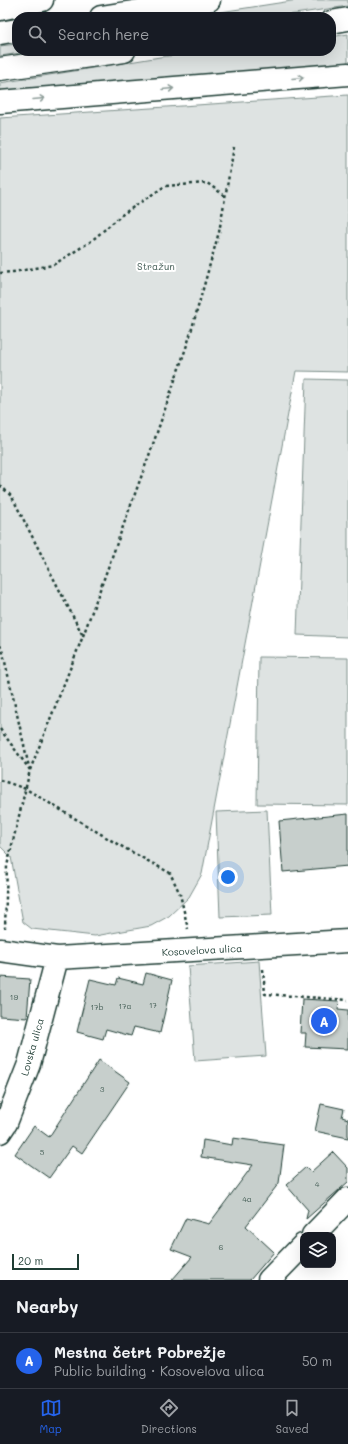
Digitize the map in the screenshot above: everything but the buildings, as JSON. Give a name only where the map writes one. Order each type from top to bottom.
[{"type":"main road","points":[[0,9],[42,0]]},
{"type":"main road","points":[[133,12],[209,0]]},
{"type":"main road","points":[[336,21],[348,19]]},
{"type":"main road","points":[[0,33],[12,31]]},
{"type":"main road","points":[[0,68],[88,56]]},
{"type":"main road","points":[[0,102],[348,74]]},
{"type":"main road","name":"Kosovelova ulica","points":[[2,950],[57,958],[348,941]]},
{"type":"main road","name":"Lovska ulica","points":[[0,1132],[6,1124],[29,1064],[57,958]]},
{"type":"main road","points":[[316,1232],[348,1199]]},
{"type":"main road","points":[[269,1280],[300,1248]]},
{"type":"path","points":[[2,950],[7,866],[30,770],[83,636],[151,450],[189,339],[219,232],[234,147]]},
{"type":"path","points":[[0,273],[53,265],[90,242],[123,214],[165,186],[207,183],[225,196]]},
{"type":"path","points":[[0,485],[12,497],[83,636]]},
{"type":"path","points":[[0,645],[30,770]]},
{"type":"path","points":[[0,729],[30,770]]},
{"type":"path","points":[[0,780],[26,789],[170,873],[180,894],[188,925],[189,950]]},
{"type":"path","points":[[262,946],[265,994],[348,1000]]},
{"type":"green space","points":[[298,0],[348,0],[348,6],[308,12],[220,12]]},
{"type":"green space","points":[[348,34],[348,66],[0,93],[0,83],[160,57],[336,56],[336,36]]},
{"type":"green space","points":[[12,45],[12,54],[0,56],[0,46]]},
{"type":"green space","name":"Stražun","points":[[348,95],[348,372],[296,371],[202,874],[189,897],[169,916],[151,926],[95,936],[32,929],[23,922],[11,857],[0,846],[0,118]]},
{"type":"green space","points":[[306,379],[348,380],[348,637],[297,635]]},
{"type":"green space","points":[[259,657],[348,658],[348,805],[257,804]]},
{"type":"green space","points":[[267,810],[272,915],[220,917],[216,812]]},
{"type":"green space","points":[[259,961],[266,1056],[195,1061],[188,966]]},
{"type":"place","name":"Mestna četrt Pobrežje","points":[[324,1021]]}]
